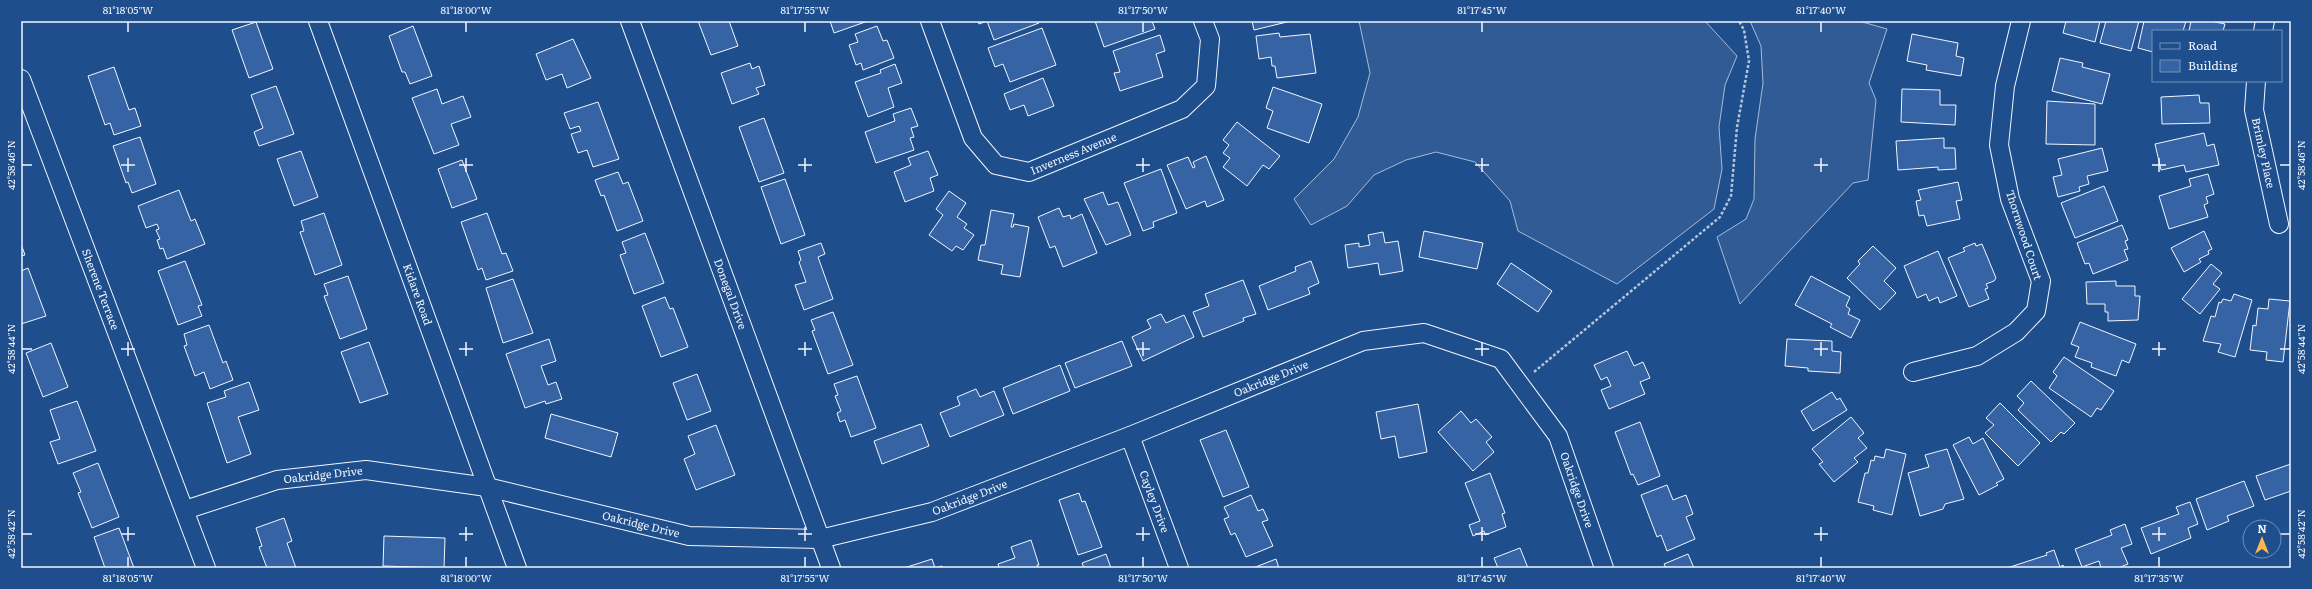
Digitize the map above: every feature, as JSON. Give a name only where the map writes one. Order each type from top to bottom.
[{"type":"street","name":"Kidare Road","points":[[318,21],[517,568]]},
{"type":"street","name":"Donegal Drive","points":[[630,21],[831,568]]},
{"type":"street","name":"Inverness Avenue","points":[[930,21],[973,138],[996,165],[1029,172],[1182,109],[1206,86],[1210,39],[1203,21]]},
{"type":"street","name":"Thornwood Court","points":[[1913,372],[1977,356],[2016,332],[2036,311],[2041,281],[2010,199],[1999,145],[2005,86],[2021,21]]},
{"type":"street","name":"Sherene Terrace","points":[[21,79],[206,568]]},
{"type":"street","name":"Brimley Place","points":[[2256,82],[2254,110],[2279,224]]},
{"type":"street","name":"Oakridge Drive","points":[[185,510],[277,480],[366,470],[487,487],[689,536],[820,539],[932,512],[1130,436],[1363,341],[1424,333],[1501,359],[1558,436],[1604,568]]},
{"type":"street","name":"Cayley Drive","points":[[1130,436],[1179,568]]},
{"type":"path","points":[[1529,376],[1720,217],[1731,196],[1737,127],[1750,61],[1744,30],[1739,21]]},
{"type":"shaded area","points":[[1359,21],[1705,21],[1737,56],[1725,85],[1719,127],[1722,169],[1714,209],[1617,284],[1518,231],[1510,201],[1475,162],[1436,152],[1406,160],[1374,175],[1347,206],[1311,225],[1294,199],[1334,159],[1358,117],[1370,73]]},
{"type":"shaded area","points":[[1750,21],[1859,21],[1887,29],[1869,83],[1876,100],[1868,180],[1853,183],[1740,304],[1717,237],[1746,219],[1754,199],[1755,139],[1763,83],[1761,46]]},
{"type":"building","points":[[698,21],[729,21],[738,46],[711,55]]},
{"type":"building","points":[[830,21],[868,21],[834,33]]},
{"type":"building","points":[[978,21],[987,21],[979,24]]},
{"type":"building","points":[[987,21],[1038,21],[1039,23],[994,40]]},
{"type":"building","points":[[1095,21],[1152,21],[1155,29],[1104,47]]},
{"type":"building","points":[[1252,21],[1291,21],[1254,30]]},
{"type":"building","points":[[2066,21],[2100,21],[2095,42],[2063,33]]},
{"type":"building","points":[[2106,21],[2139,21],[2131,51],[2100,43]]},
{"type":"building","points":[[2144,21],[2186,21],[2183,30],[2152,30],[2152,52],[2138,48]]},
{"type":"building","points":[[2191,21],[2211,21],[2225,24],[2223,30],[2189,30]]},
{"type":"building","points":[[256,22],[273,69],[249,78],[232,30]]},
{"type":"building","points":[[413,26],[432,76],[410,84],[405,72],[402,72],[389,36]]},
{"type":"building","points":[[877,26],[883,41],[887,40],[894,58],[863,70],[861,63],[856,65],[849,45],[858,42],[855,34]]},
{"type":"building","points":[[1042,28],[1056,65],[1010,82],[1003,64],[995,67],[988,48]]},
{"type":"building","points":[[1279,33],[1280,37],[1310,34],[1316,73],[1277,78],[1275,66],[1272,66],[1271,57],[1259,59],[1256,36]]},
{"type":"building","points":[[1912,34],[1958,43],[1956,56],[1964,58],[1961,76],[1926,70],[1927,65],[1907,61]]},
{"type":"building","points":[[1160,35],[1165,51],[1156,54],[1163,77],[1120,91],[1114,73],[1120,72],[1113,51]]},
{"type":"building","points":[[573,39],[591,78],[567,88],[562,74],[546,80],[536,54]]},
{"type":"building","points":[[2060,58],[2083,63],[2082,67],[2110,74],[2102,104],[2052,91]]},
{"type":"building","points":[[750,63],[752,69],[759,66],[765,85],[756,88],[759,94],[732,104],[721,73]]},
{"type":"building","points":[[895,64],[902,83],[888,88],[894,107],[868,117],[855,82],[881,73],[880,70]]},
{"type":"building","points":[[114,67],[129,110],[135,108],[141,126],[114,135],[110,123],[105,125],[88,76]]},
{"type":"building","points":[[1043,78],[1054,106],[1028,116],[1024,105],[1010,110],[1004,94]]},
{"type":"building","points":[[276,86],[294,134],[259,146],[254,132],[263,128],[251,95]]},
{"type":"building","points":[[1273,87],[1322,104],[1309,143],[1267,128],[1273,111],[1266,108]]},
{"type":"building","points":[[437,89],[442,104],[463,96],[471,117],[451,124],[459,145],[434,154],[412,98]]},
{"type":"building","points":[[1902,89],[1940,90],[1940,105],[1956,105],[1955,125],[1901,122]]},
{"type":"building","points":[[2199,95],[2200,103],[2209,103],[2210,123],[2162,124],[2161,97]]},
{"type":"building","points":[[2047,101],[2095,104],[2095,145],[2046,144]]},
{"type":"building","points":[[598,102],[619,159],[593,167],[587,150],[578,153],[571,134],[581,131],[579,126],[570,129],[564,113]]},
{"type":"building","points":[[911,108],[918,126],[911,128],[914,137],[910,138],[914,150],[876,163],[865,132],[895,121],[893,114]]},
{"type":"building","points":[[764,118],[784,173],[759,182],[739,127]]},
{"type":"building","points":[[1237,122],[1280,156],[1269,169],[1263,165],[1247,186],[1223,167],[1230,158],[1223,153],[1229,145],[1223,140]]},
{"type":"building","points":[[2204,133],[2207,146],[2214,144],[2219,165],[2186,172],[2184,165],[2161,170],[2155,144]]},
{"type":"building","points":[[140,137],[156,184],[132,193],[128,182],[126,183],[113,146]]},
{"type":"building","points":[[1944,138],[1944,148],[1955,148],[1956,169],[1938,170],[1938,167],[1898,170],[1896,141]]},
{"type":"building","points":[[2102,148],[2108,171],[2087,176],[2089,184],[2079,187],[2080,191],[2058,197],[2053,177],[2062,175],[2058,159]]},
{"type":"building","points":[[301,151],[318,197],[294,206],[277,159]]},
{"type":"building","points":[[928,151],[938,175],[930,178],[934,191],[905,202],[894,172],[911,165],[908,158]]},
{"type":"building","points":[[1206,156],[1224,200],[1207,207],[1205,201],[1186,209],[1167,165],[1188,157],[1193,168],[1195,167],[1193,162]]},
{"type":"building","points":[[462,160],[477,199],[452,208],[438,169]]},
{"type":"building","points":[[1161,169],[1177,213],[1153,222],[1154,227],[1143,231],[1124,183]]},
{"type":"building","points":[[618,172],[623,184],[628,182],[643,221],[617,231],[604,195],[601,196],[595,180]]},
{"type":"building","points":[[2208,174],[2214,194],[2206,197],[2208,203],[2204,205],[2208,217],[2169,229],[2159,196],[2191,186],[2189,179]]},
{"type":"building","points":[[785,179],[805,235],[781,244],[761,187]]},
{"type":"building","points":[[1958,182],[1962,200],[1956,201],[1960,219],[1927,226],[1924,215],[1919,216],[1916,201],[1921,200],[1918,190]]},
{"type":"building","points":[[2104,186],[2118,221],[2075,238],[2061,203]]},
{"type":"building","points":[[179,190],[191,221],[195,219],[205,244],[167,259],[163,248],[160,249],[157,240],[160,239],[156,230],[159,229],[157,224],[146,228],[138,206]]},
{"type":"building","points":[[949,191],[966,203],[957,217],[967,224],[964,228],[974,235],[963,250],[956,246],[952,251],[929,235],[943,215],[936,209]]},
{"type":"building","points":[[1103,192],[1108,205],[1118,202],[1131,235],[1106,245],[1084,199]]},
{"type":"building","points":[[1059,208],[1063,217],[1070,215],[1071,219],[1082,214],[1097,253],[1063,267],[1055,246],[1050,248],[1038,217]]},
{"type":"building","points":[[991,210],[1014,214],[1011,227],[1013,227],[1014,224],[1029,227],[1020,277],[1001,274],[1003,265],[978,260],[981,245],[985,245]]},
{"type":"building","points":[[324,213],[342,265],[315,275],[300,232],[304,231],[301,221]]},
{"type":"building","points":[[487,213],[502,254],[506,253],[513,271],[486,280],[482,268],[478,270],[461,222]]},
{"type":"building","points":[[2122,225],[2128,240],[2125,241],[2128,249],[2124,250],[2128,260],[2093,274],[2089,263],[2085,264],[2077,243]]},
{"type":"building","points":[[1424,231],[1483,243],[1477,269],[1419,257]]},
{"type":"building","points":[[2204,231],[2212,249],[2208,251],[2209,254],[2199,259],[2201,262],[2184,272],[2171,248]]},
{"type":"building","points":[[1383,232],[1385,243],[1398,241],[1403,271],[1380,275],[1378,263],[1348,268],[1345,245],[1359,243],[1359,247],[1370,245],[1368,235]]},
{"type":"building","points":[[645,233],[664,283],[634,294],[620,255],[626,253],[622,242]]},
{"type":"building","points":[[821,243],[825,254],[818,257],[833,299],[804,310],[795,285],[806,282],[799,262],[801,260],[798,251]]},
{"type":"building","points":[[1975,243],[1976,246],[1982,244],[1996,278],[1994,281],[1986,284],[1988,288],[1985,289],[1989,299],[1969,307],[1948,258],[1965,251],[1963,248]]},
{"type":"building","points":[[21,244],[25,255],[21,256]]},
{"type":"building","points":[[1873,246],[1896,268],[1884,281],[1896,293],[1880,310],[1847,278],[1860,264],[1858,261]]},
{"type":"building","points":[[1938,251],[1957,296],[1940,303],[1938,297],[1929,301],[1926,294],[1917,298],[1904,266]]},
{"type":"building","points":[[185,261],[202,305],[198,306],[202,316],[178,325],[158,271]]},
{"type":"building","points":[[1311,261],[1319,283],[1308,288],[1310,294],[1268,310],[1259,286],[1296,271],[1295,267]]},
{"type":"building","points":[[1511,263],[1552,291],[1538,312],[1497,284]]},
{"type":"building","points":[[2211,264],[2222,273],[2213,284],[2220,289],[2200,314],[2182,299]]},
{"type":"building","points":[[28,268],[46,316],[21,324],[21,271]]},
{"type":"building","points":[[348,276],[367,329],[340,339],[324,296],[328,295],[324,284]]},
{"type":"building","points":[[1811,276],[1850,297],[1846,306],[1850,309],[1848,314],[1860,320],[1851,338],[1830,327],[1832,324],[1795,305]]},
{"type":"building","points":[[513,279],[533,333],[503,343],[486,288]]},
{"type":"building","points":[[1243,280],[1256,314],[1243,318],[1244,321],[1203,337],[1193,312],[1209,306],[1205,294]]},
{"type":"building","points":[[2116,281],[2116,286],[2135,286],[2135,296],[2140,296],[2138,320],[2108,321],[2108,312],[2105,312],[2105,304],[2087,304],[2086,282]]},
{"type":"building","points":[[2234,294],[2252,300],[2235,357],[2218,352],[2221,344],[2203,341],[2211,316],[2215,317],[2219,302],[2221,303],[2223,299],[2231,301]]},
{"type":"building","points":[[665,297],[670,309],[673,308],[688,347],[661,357],[642,306]]},
{"type":"building","points":[[2269,299],[2290,301],[2283,362],[2266,360],[2267,352],[2250,350],[2253,325],[2256,326],[2258,308],[2268,309]]},
{"type":"building","points":[[833,312],[853,365],[828,374],[812,331],[815,330],[811,320]]},
{"type":"building","points":[[1161,314],[1166,323],[1184,315],[1194,337],[1143,361],[1132,337],[1151,328],[1147,320]]},
{"type":"building","points":[[2080,322],[2136,344],[2129,363],[2122,360],[2116,376],[2091,367],[2092,363],[2075,357],[2079,347],[2071,344]]},
{"type":"building","points":[[209,325],[223,363],[226,361],[233,380],[210,389],[204,372],[195,376],[184,346],[187,345],[184,334]]},
{"type":"building","points":[[549,339],[556,361],[541,366],[548,385],[556,382],[562,399],[546,404],[545,401],[525,408],[506,354]]},
{"type":"building","points":[[1787,339],[1832,341],[1832,351],[1841,352],[1840,373],[1808,371],[1808,368],[1785,366]]},
{"type":"building","points":[[1122,341],[1132,366],[1075,388],[1065,363]]},
{"type":"building","points":[[369,342],[388,394],[360,403],[341,352]]},
{"type":"building","points":[[51,343],[68,387],[43,397],[26,353]]},
{"type":"building","points":[[1627,351],[1634,366],[1643,362],[1650,378],[1640,382],[1645,394],[1609,409],[1601,390],[1611,386],[1607,377],[1601,380],[1594,365]]},
{"type":"building","points":[[2064,357],[2114,391],[2101,410],[2097,408],[2091,417],[2049,388],[2057,376],[2053,372]]},
{"type":"building","points":[[1060,365],[1070,391],[1013,414],[1003,388]]},
{"type":"building","points":[[697,374],[711,411],[687,420],[673,383]]},
{"type":"building","points":[[857,376],[876,428],[851,437],[845,420],[840,422],[837,413],[841,411],[835,396],[838,395],[834,384]]},
{"type":"building","points":[[2031,381],[2075,423],[2064,434],[2061,432],[2051,442],[2018,410],[2024,403],[2017,396]]},
{"type":"building","points":[[249,382],[259,410],[238,417],[251,454],[227,463],[207,403],[226,397],[224,391]]},
{"type":"building","points":[[976,389],[980,397],[994,391],[1004,415],[950,437],[940,413],[960,405],[957,397]]},
{"type":"building","points":[[1832,392],[1837,400],[1840,398],[1847,410],[1813,431],[1801,411]]},
{"type":"building","points":[[77,401],[96,451],[58,464],[50,442],[60,439],[50,410]]},
{"type":"building","points":[[2000,403],[2040,443],[2018,466],[1985,433],[1994,425],[1986,418]]},
{"type":"building","points":[[1418,404],[1427,452],[1399,458],[1395,436],[1381,439],[1376,412]]},
{"type":"building","points":[[1461,411],[1471,423],[1476,419],[1492,437],[1486,442],[1494,452],[1473,471],[1438,432]]},
{"type":"building","points":[[551,414],[618,433],[611,457],[545,438]]},
{"type":"building","points":[[1851,417],[1864,433],[1858,438],[1867,448],[1854,458],[1858,462],[1834,482],[1819,464],[1823,462],[1812,449]]},
{"type":"building","points":[[1640,422],[1660,476],[1638,485],[1633,474],[1631,475],[1615,432]]},
{"type":"building","points":[[921,424],[929,446],[882,464],[874,441]]},
{"type":"building","points":[[716,425],[735,475],[696,490],[684,459],[695,454],[688,436]]},
{"type":"building","points":[[1226,430],[1249,487],[1223,497],[1200,440]]},
{"type":"building","points":[[1969,437],[1973,444],[1983,438],[2004,479],[1996,483],[1998,485],[1979,495],[1953,445]]},
{"type":"building","points":[[1886,449],[1906,454],[1892,515],[1873,510],[1874,506],[1858,502],[1865,473],[1868,473],[1871,460],[1874,461],[1875,456],[1884,458]]},
{"type":"building","points":[[1947,449],[1964,499],[1945,504],[1943,509],[1920,516],[1908,473],[1929,467],[1925,455]]},
{"type":"building","points":[[98,463],[119,517],[92,528],[78,493],[81,492],[73,473]]},
{"type":"building","points":[[2291,464],[2291,491],[2265,500],[2256,476]]},
{"type":"building","points":[[1490,473],[1505,513],[1502,514],[1506,527],[1485,535],[1484,531],[1473,536],[1469,525],[1480,521],[1465,483]]},
{"type":"building","points":[[2244,481],[2254,506],[2227,516],[2229,521],[2207,530],[2196,499]]},
{"type":"building","points":[[1667,485],[1673,500],[1686,495],[1693,514],[1686,517],[1695,539],[1667,551],[1661,535],[1657,537],[1641,495]]},
{"type":"building","points":[[1079,493],[1082,502],[1085,501],[1102,547],[1078,555],[1059,500]]},
{"type":"building","points":[[1251,495],[1258,511],[1263,509],[1268,520],[1262,522],[1273,546],[1246,557],[1235,533],[1231,535],[1224,519],[1229,517],[1224,507]]},
{"type":"building","points":[[2190,502],[2198,524],[2188,528],[2191,538],[2151,554],[2141,528],[2179,514],[2176,507]]},
{"type":"building","points":[[284,518],[292,541],[287,543],[296,568],[267,568],[259,547],[262,546],[256,528]]},
{"type":"building","points":[[2125,524],[2132,544],[2121,548],[2128,564],[2118,568],[2101,568],[2099,561],[2082,567],[2075,549],[2112,535],[2110,530]]},
{"type":"building","points":[[119,528],[134,568],[105,568],[94,537]]},
{"type":"building","points":[[384,536],[445,538],[444,568],[383,566]]},
{"type":"building","points":[[1031,540],[1039,565],[1037,565],[1038,568],[999,568],[998,564],[1015,558],[1011,547]]},
{"type":"building","points":[[1520,548],[1528,568],[1498,568],[1494,558]]},
{"type":"building","points":[[2054,550],[2060,567],[2063,565],[2064,568],[2007,568],[2047,555],[2046,553]]},
{"type":"building","points":[[1106,554],[1111,568],[1084,568],[1082,563]]},
{"type":"building","points":[[1688,554],[1694,568],[1666,568],[1664,564]]},
{"type":"building","points":[[932,559],[935,568],[904,568]]},
{"type":"building","points":[[1276,559],[1279,568],[1253,568]]}]
